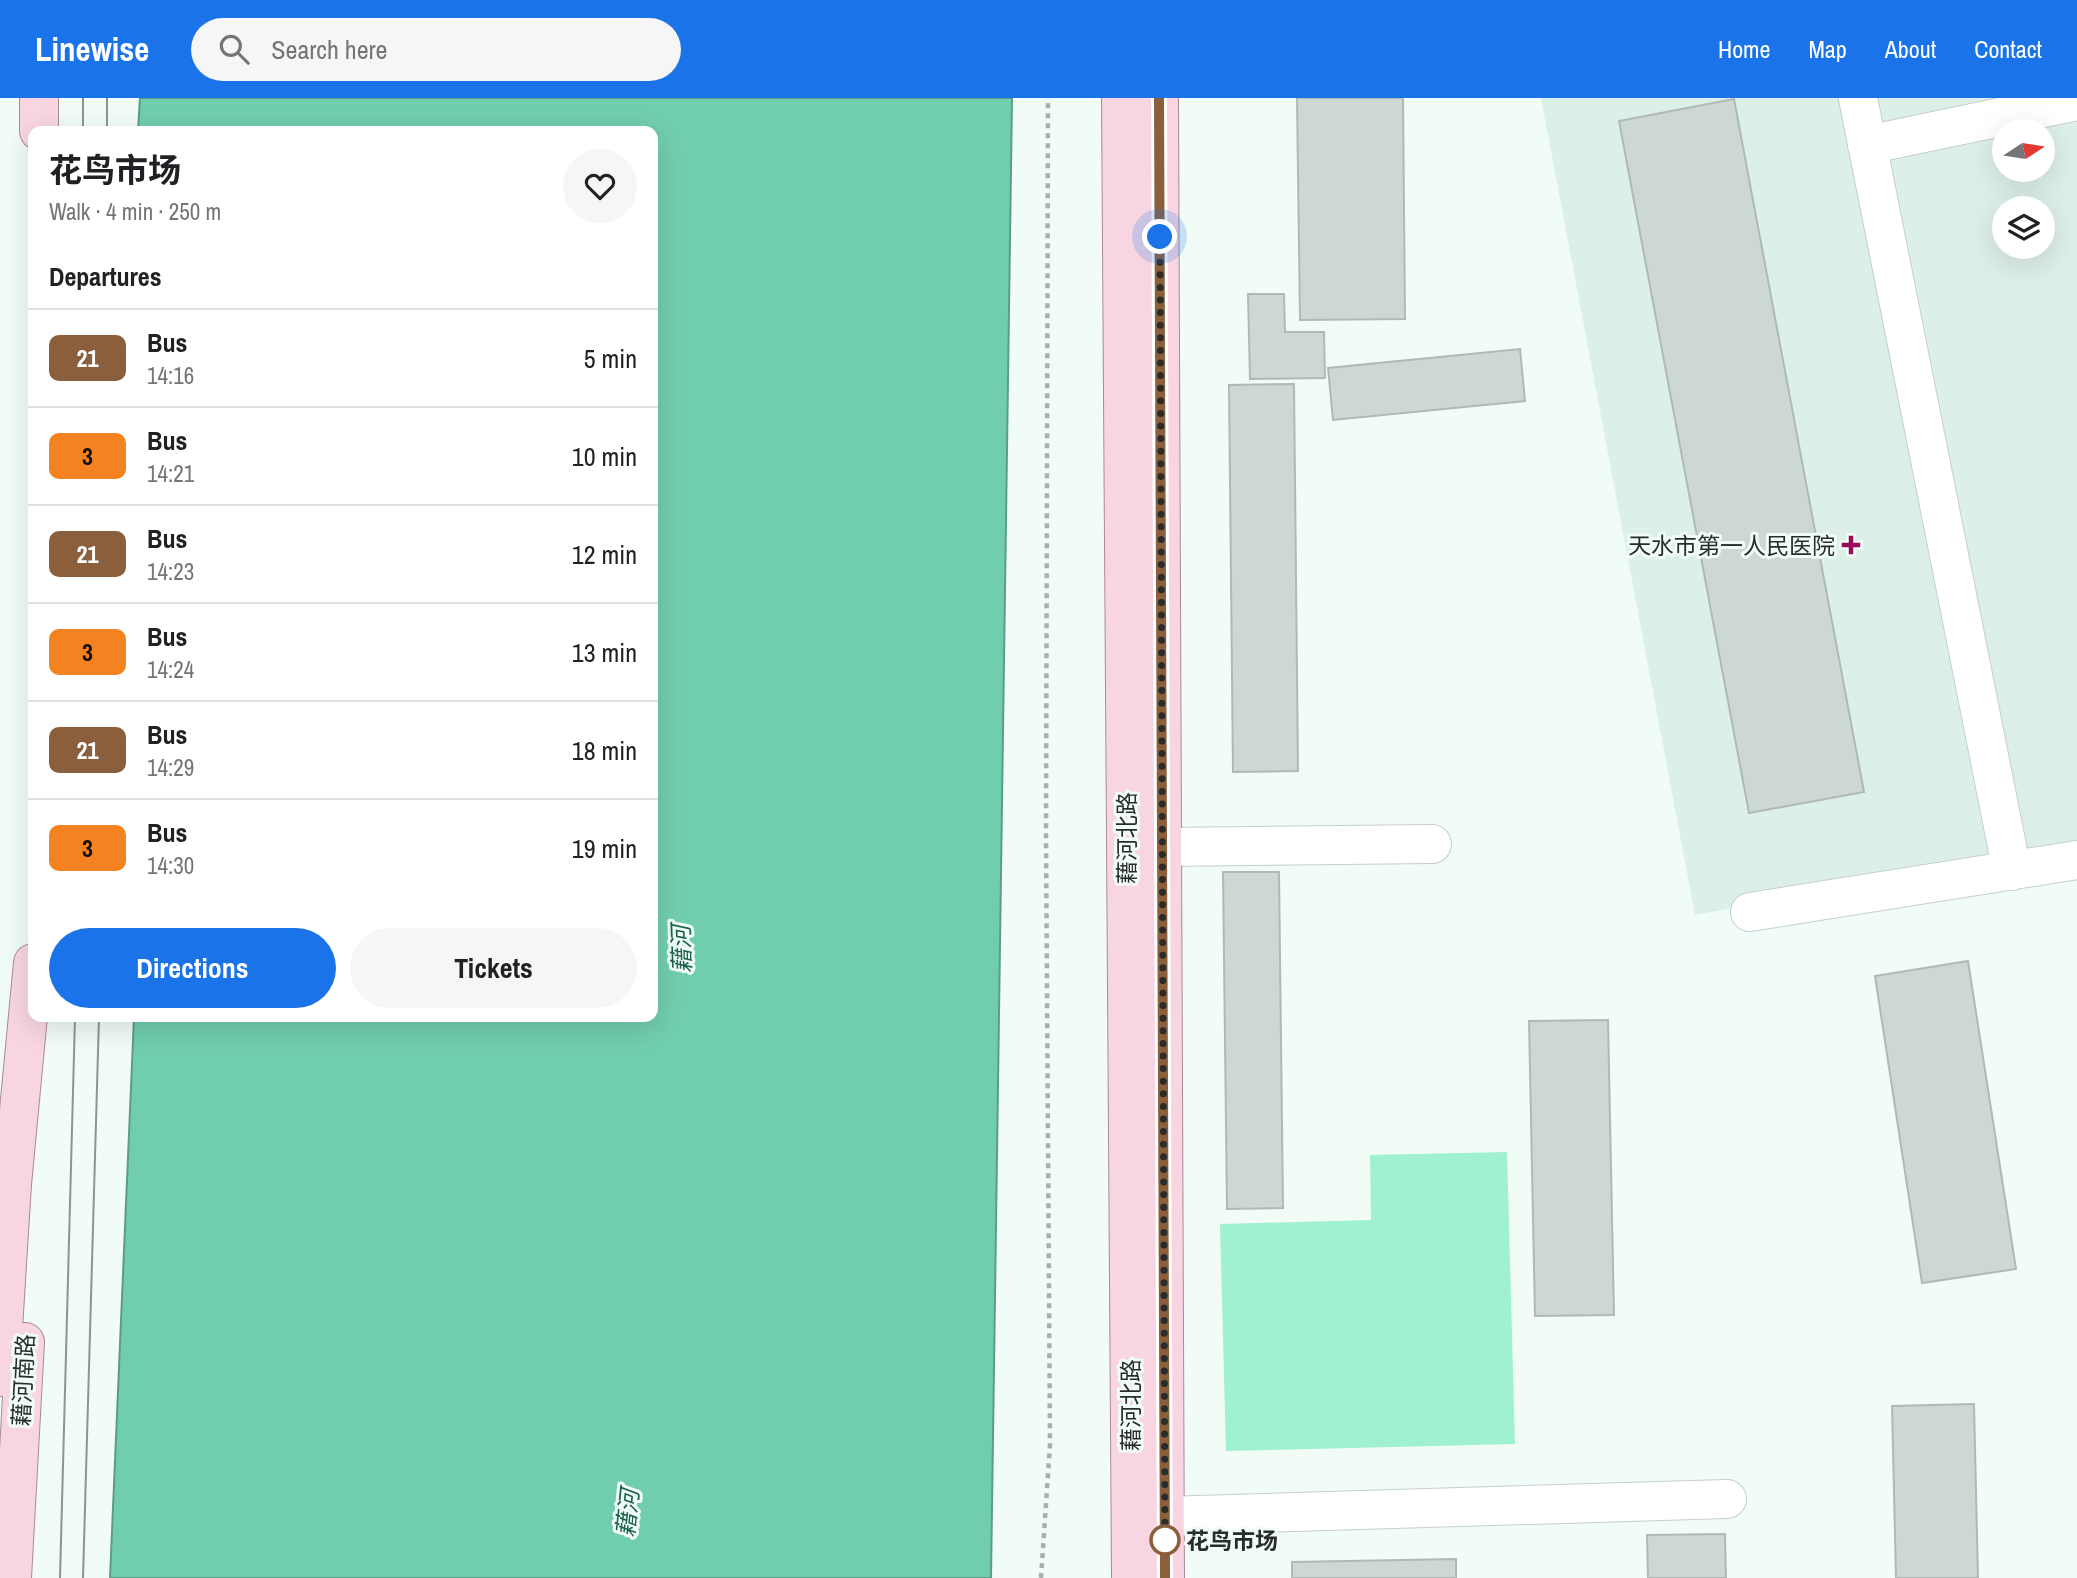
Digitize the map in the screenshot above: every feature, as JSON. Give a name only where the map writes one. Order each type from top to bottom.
[{"type":"main road","points":[[39,98],[39,126]]},
{"type":"main road","name":"藉河北路","points":[[1121,98],[1131,1578]]},
{"type":"main road","name":"藉河北路","points":[[1160,98],[1165,1578]]},
{"type":"main road","name":"藉河南路","points":[[0,1377],[12,1184],[28,1022]]},
{"type":"main road","name":"藉河南路","points":[[0,1136],[26,1053]]},
{"type":"main road","name":"藉河南路","points":[[12,1184],[29,1276],[12,1578]]},
{"type":"street","points":[[1858,98],[2012,871]]},
{"type":"street","points":[[1867,145],[2077,101]]},
{"type":"street","points":[[1162,847],[1432,844]]},
{"type":"street","points":[[1750,912],[2077,860]]},
{"type":"street","points":[[1164,1517],[1727,1499]]},
{"type":"path","points":[[1041,1578],[1050,1445],[1046,835],[1048,98]]},
{"type":"shaded area","name":"天水市第一人民医院","points":[[1541,98],[2077,98],[2077,844],[1695,915]]},
{"type":"shaded area","points":[[1507,1152],[1515,1444],[1226,1451],[1220,1224],[1371,1220],[1370,1155]]},
{"type":"water","name":"藉河","points":[[140,98],[1012,98],[991,1578],[110,1578],[134,1022],[658,1022],[658,126],[138,126]]},
{"type":"building","points":[[1297,98],[1403,98],[1405,319],[1300,320]]},
{"type":"building","points":[[1734,99],[1864,792],[1749,813],[1619,121]]},
{"type":"building","points":[[1248,294],[1284,294],[1285,332],[1324,332],[1325,378],[1250,379]]},
{"type":"building","points":[[1520,349],[1525,401],[1333,420],[1328,368]]},
{"type":"building","points":[[1294,384],[1298,771],[1233,772],[1229,385]]},
{"type":"building","points":[[1223,872],[1279,872],[1283,1208],[1227,1209]]},
{"type":"building","points":[[1968,961],[2016,1269],[1922,1283],[1875,976]]},
{"type":"building","points":[[1608,1020],[1614,1315],[1535,1316],[1529,1021]]},
{"type":"building","points":[[1974,1404],[1978,1578],[1896,1578],[1892,1406]]},
{"type":"building","points":[[1725,1534],[1726,1578],[1648,1578],[1647,1535]]},
{"type":"building","points":[[1456,1559],[1456,1578],[1292,1578],[1292,1562]]},
{"type":"tram line","points":[[83,98],[83,126]]},
{"type":"tram line","points":[[107,98],[107,126]]},
{"type":"tram line","points":[[60,1578],[75,1022]]},
{"type":"tram line","points":[[83,1578],[99,1022]]},
{"type":"bus line","name":"21","points":[[1159,98],[1165,1578]]},
{"type":"place","name":"天水市第一人民医院","points":[[1851,545]]},
{"type":"place","name":"花鸟市场","points":[[1165,1540]]},
{"type":"route","points":[[1160,237],[1165,1540]]}]
